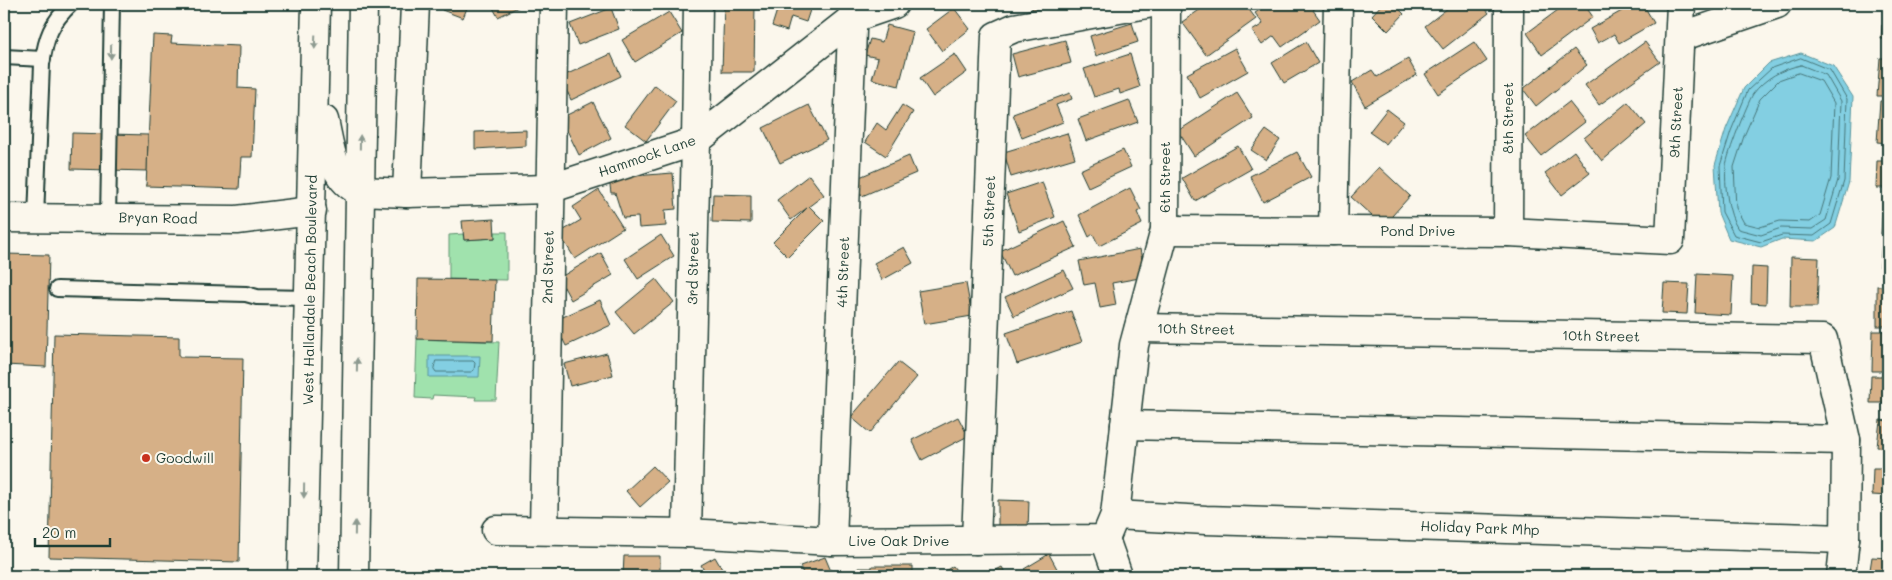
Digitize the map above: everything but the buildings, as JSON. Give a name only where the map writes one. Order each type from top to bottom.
[{"type":"street","name":"West Hallandale Beach Boulevard","points":[[302,576],[316,4]]},
{"type":"street","points":[[354,576],[363,4]]},
{"type":"street","points":[[407,193],[415,4]]},
{"type":"street","name":"2nd Street","points":[[544,530],[554,4]]},
{"type":"street","name":"3rd Street","points":[[687,533],[698,4]]},
{"type":"street","name":"Hammock Lane","points":[[360,191],[407,193],[549,189],[696,141],[853,11],[894,4]]},
{"type":"street","name":"5th Street","points":[[976,540],[996,36],[1014,28],[1147,4]]},
{"type":"street","name":"6th Street","points":[[1137,337],[1165,230],[1166,4]]},
{"type":"street","points":[[1334,231],[1338,4]]},
{"type":"street","name":"8th Street","points":[[1508,232],[1510,4]]},
{"type":"street","name":"9th Street","points":[[1670,240],[1681,4]]},
{"type":"street","points":[[1680,37],[1777,4]]},
{"type":"street","name":"4th Street","points":[[832,541],[853,11]]},
{"type":"street","points":[[314,79],[334,165],[350,187],[360,191]]},
{"type":"street","name":"Bryan Road","points":[[4,218],[237,220],[312,211]]},
{"type":"street","name":"Pond Drive","points":[[1165,230],[1508,232],[1670,240]]},
{"type":"street","points":[[1118,576],[1110,527],[1137,337]]},
{"type":"street","name":"10th Street","points":[[1137,337],[1823,339],[1846,440],[1845,539],[1842,576]]},
{"type":"street","points":[[1125,425],[1846,440]]},
{"type":"street","name":"Holiday Park Mhp","points":[[1110,527],[1206,520],[1845,539]]},
{"type":"street","name":"Live Oak Drive","points":[[496,530],[687,533],[832,541],[976,540],[1110,527]]},
{"type":"lane","points":[[36,218],[45,44],[50,29],[58,16],[71,4]]},
{"type":"lane","points":[[108,218],[112,4]]},
{"type":"lane","points":[[4,57],[43,59]]},
{"type":"lane","points":[[57,289],[246,294],[257,297],[309,298]]},
{"type":"green space","points":[[495,232],[507,232],[507,280],[449,279],[449,235],[463,234],[464,240],[495,238]]},
{"type":"green space","points":[[417,339],[499,342],[496,400],[475,400],[476,397],[433,395],[432,399],[415,398]]},
{"type":"water","points":[[1801,53],[1833,66],[1853,97],[1849,182],[1835,228],[1816,241],[1782,239],[1761,247],[1729,239],[1718,213],[1715,165],[1726,129],[1744,88],[1769,63]]},
{"type":"water","points":[[429,356],[480,356],[479,377],[429,377]]},
{"type":"place","name":"Goodwill","points":[[146,458]]}]
